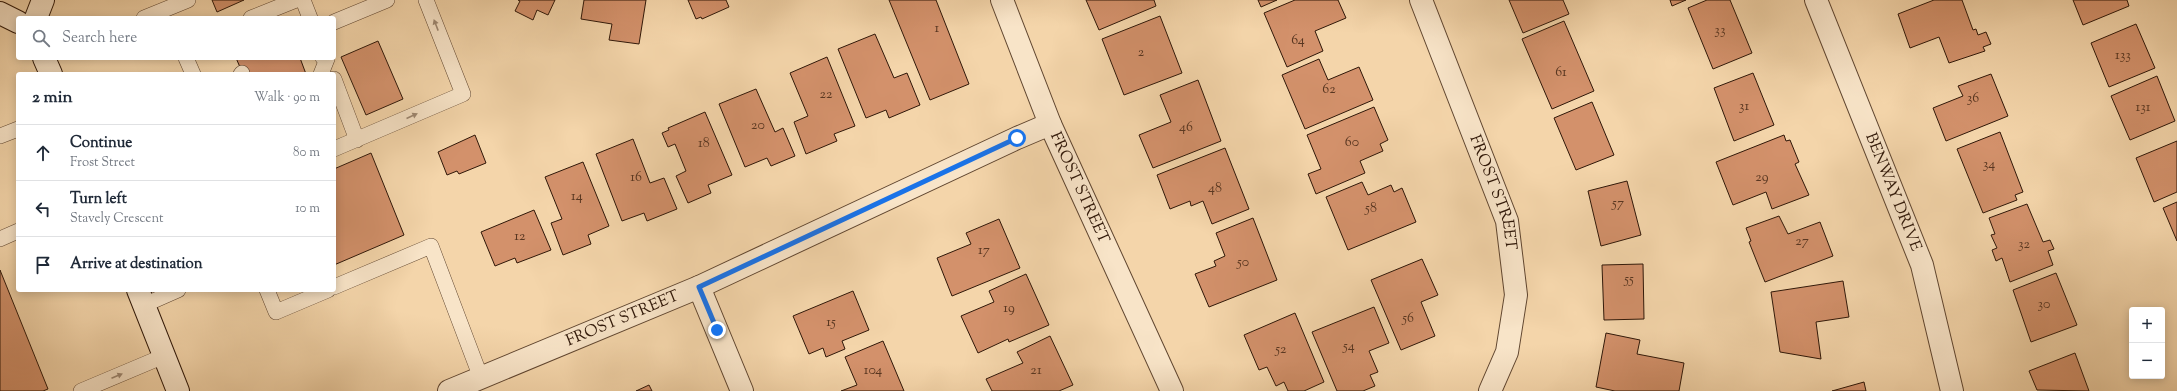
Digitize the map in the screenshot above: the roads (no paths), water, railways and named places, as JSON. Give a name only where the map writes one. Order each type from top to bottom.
[{"type":"street","points":[[37,16],[43,0]]},
{"type":"street","points":[[1002,0],[1050,124]]},
{"type":"street","name":"FROST STREET","points":[[1420,0],[1507,221],[1516,295],[1507,352],[1490,391]]},
{"type":"street","name":"BENWAY DRIVE","points":[[1816,0],[1922,265],[1952,391]]},
{"type":"street","points":[[0,13],[16,21]]},
{"type":"street","name":"FROST STREET","points":[[449,391],[699,287],[1010,141],[1050,124],[1172,391]]},
{"type":"street","points":[[699,287],[742,391]]},
{"type":"street","points":[[141,297],[178,391]]},
{"type":"lane","points":[[156,16],[168,14],[188,0]]},
{"type":"lane","points":[[257,16],[296,0]]},
{"type":"lane","points":[[303,0],[309,16]]},
{"type":"lane","points":[[336,21],[387,0]]},
{"type":"lane","points":[[336,148],[463,94],[426,0]]},
{"type":"lane","points":[[187,60],[192,72]]},
{"type":"lane","points":[[322,72],[324,60]]},
{"type":"lane","points":[[326,60],[331,72]]},
{"type":"lane","points":[[336,84],[357,140]]},
{"type":"lane","points":[[0,136],[16,130]]},
{"type":"lane","points":[[0,239],[16,232]]},
{"type":"lane","points":[[336,286],[431,246],[481,378]]},
{"type":"lane","points":[[141,297],[167,292]]},
{"type":"lane","points":[[268,292],[276,312],[323,292]]},
{"type":"lane","points":[[81,391],[164,356]]}]
